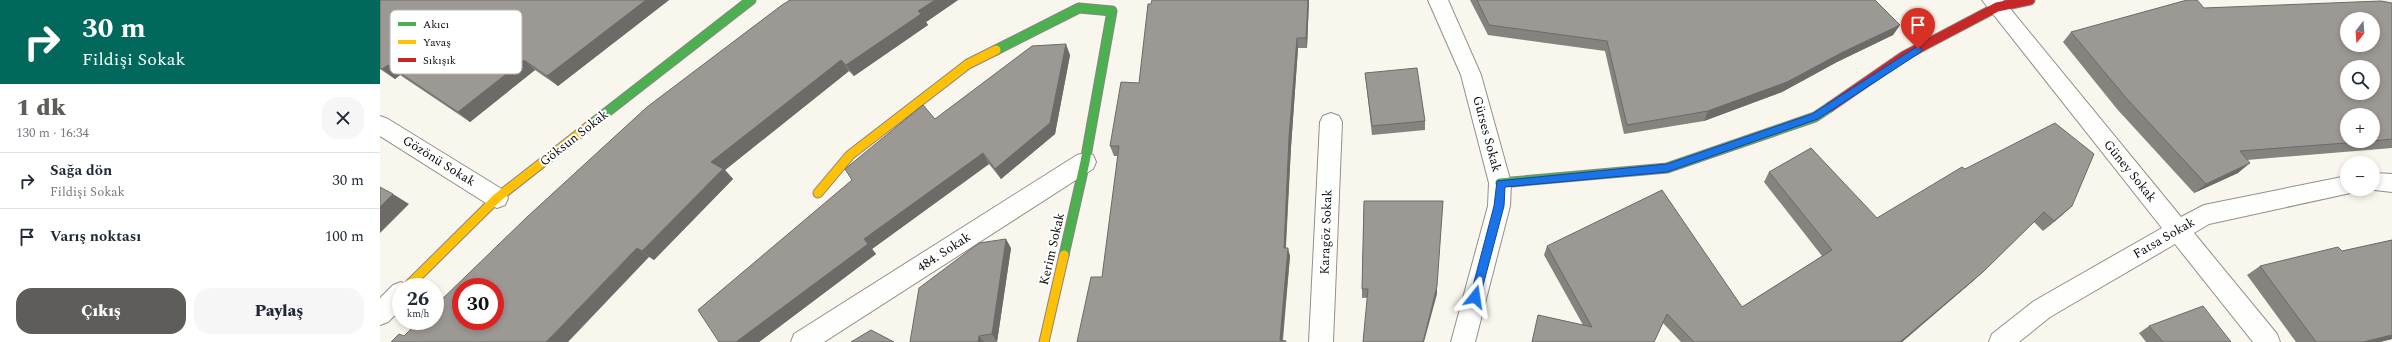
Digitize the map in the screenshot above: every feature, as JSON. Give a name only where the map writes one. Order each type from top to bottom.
[{"type":"street","name":"Göksun Sokak","points":[[416,278],[497,198],[751,0]]},
{"type":"street","name":"Gürses Sokak","points":[[1438,0],[1471,75],[1500,183],[1499,206],[1463,342]]},
{"type":"street","points":[[1500,183],[1667,168],[1815,117],[1904,56],[1995,3],[2030,0]]},
{"type":"street","name":"Güney Sokak","points":[[1995,3],[2268,342]]},
{"type":"street","name":"Kerim Sokak","points":[[818,193],[850,155],[968,64],[1079,8],[1112,11],[1085,162],[1044,342]]},
{"type":"street","name":"Karagöz Sokak","points":[[1321,342],[1331,122]]},
{"type":"street","name":"Gözönü Sokak","points":[[380,125],[497,198]]},
{"type":"street","name":"484. Sokak","points":[[803,342],[1085,162]]},
{"type":"street","points":[[2380,183],[2392,184]]},
{"type":"street","name":"Fatsa Sokak","points":[[2001,342],[2042,309],[2204,215],[2340,186]]},
{"type":"street","points":[[380,314],[392,302]]},
{"type":"building","points":[[380,0],[646,0],[547,76],[524,60],[522,62],[522,10],[390,10],[390,66],[388,65],[382,69],[380,68]]},
{"type":"building","points":[[790,0],[935,0],[918,11],[921,14],[846,65],[841,60],[711,162],[723,169],[642,251],[637,248],[546,342],[391,342],[399,334],[404,336],[410,330],[444,330],[444,297],[452,290],[452,330],[504,330],[504,278],[464,278],[527,217],[647,107]]},
{"type":"building","points":[[1152,0],[1308,0],[1306,38],[1297,38],[1289,137],[1284,248],[1288,248],[1280,340],[1286,342],[1077,342],[1091,277],[1102,277],[1119,146],[1110,146],[1121,82],[1139,83],[1148,4],[1151,4]]},
{"type":"building","points":[[1477,0],[1875,0],[1900,25],[1843,52],[1787,82],[1708,111],[1627,125],[1607,41],[1489,25]]},
{"type":"building","points":[[2187,0],[2197,0],[2204,8],[2381,1],[2392,3],[2392,139],[2380,140],[2380,108],[2340,108],[2340,143],[2240,151],[2250,163],[2206,184],[2127,99],[2071,32]]},
{"type":"building","points":[[1066,44],[1050,123],[995,169],[983,153],[864,239],[868,244],[736,342],[719,342],[698,310],[852,180],[845,169],[923,105],[935,119],[1032,46]]},
{"type":"building","points":[[1417,68],[1425,121],[1372,126],[1365,73]]},
{"type":"building","points":[[401,74],[506,74],[458,112]]},
{"type":"building","points":[[2055,123],[2094,154],[2072,206],[2054,221],[2044,212],[1983,272],[1900,342],[1694,342],[1667,314],[1654,342],[1532,342],[1538,315],[1592,327],[1547,246],[1662,190],[1742,307],[1832,250],[1769,172],[1811,148],[1877,218],[1962,167],[1965,169]]},
{"type":"building","points":[[380,187],[393,194],[380,207]]},
{"type":"building","points":[[1364,201],[1443,201],[1437,286],[1423,342],[1363,342],[1368,289],[1362,289]]},
{"type":"building","points":[[1006,239],[992,334],[979,336],[978,342],[910,342],[919,288],[979,243]]},
{"type":"building","points":[[2392,240],[2392,335],[2363,342],[2316,342],[2260,266],[2338,247],[2342,251]]},
{"type":"building","points":[[2203,306],[2231,342],[2163,342],[2149,326]]},
{"type":"building","points":[[871,330],[894,342],[851,342]]},
{"type":"traffic: fast","points":[[589,126],[751,0]]},
{"type":"traffic: fast","points":[[996,50],[1079,8],[1112,11],[1085,162],[1064,255]]},
{"type":"traffic: fast","points":[[1500,183],[1667,168],[1815,117],[1830,107]]},
{"type":"traffic: slow","points":[[818,193],[850,155],[968,64],[996,50]]},
{"type":"traffic: slow","points":[[416,278],[497,198],[589,126]]},
{"type":"traffic: slow","points":[[1044,342],[1064,255]]},
{"type":"traffic: jam","points":[[1830,107],[1904,56],[1997,7],[2030,0]]},
{"type":"route","points":[[1475,297],[1499,206],[1500,183],[1667,168],[1815,117],[1904,56],[1918,49]]}]
